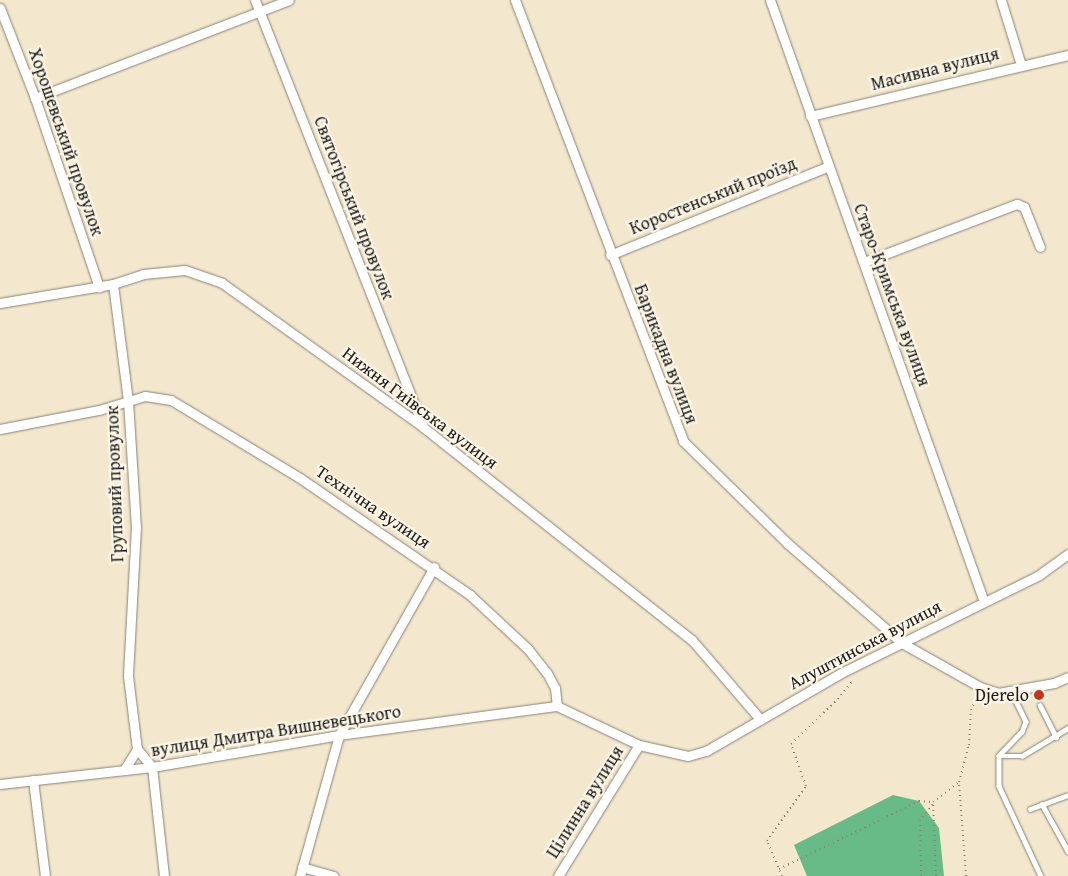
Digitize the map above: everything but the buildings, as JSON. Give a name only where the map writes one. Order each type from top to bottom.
[{"type":"street","name":"Святогірський провулок","points":[[255,0],[423,428]]},
{"type":"street","points":[[35,98],[289,0]]},
{"type":"street","name":"Барикадна вулиця","points":[[515,0],[610,256],[683,441],[787,543],[902,643],[980,687],[998,692]]},
{"type":"street","name":"Старо-Кримська вулиця","points":[[770,0],[984,602]]},
{"type":"street","points":[[1002,0],[1022,64]]},
{"type":"street","name":"Хорошевський провулок","points":[[0,8],[35,98],[99,287]]},
{"type":"street","name":"Масивна вулиця","points":[[810,116],[1022,64],[1068,55]]},
{"type":"street","name":"Коростенський проїзд","points":[[610,256],[829,166]]},
{"type":"street","points":[[864,262],[1017,204],[1024,208],[1040,247]]},
{"type":"street","name":"Нижня Гиївська вулиця","points":[[0,303],[99,287],[143,274],[185,270],[222,282],[423,428],[692,640],[760,719]]},
{"type":"street","name":"Груповий провулок","points":[[113,284],[128,401],[136,527],[128,676],[137,749]]},
{"type":"street","name":"Технічна вулиця","points":[[0,429],[99,410],[145,396],[171,400],[300,478],[434,567],[470,595],[528,649],[555,688],[557,706]]},
{"type":"street","name":"Алуштинська вулиця","points":[[639,745],[675,753],[697,755],[843,672],[1039,575],[1068,554]]},
{"type":"street","points":[[334,876],[301,871],[339,735],[434,567]]},
{"type":"street","points":[[998,692],[1054,683],[1068,677]]},
{"type":"street","points":[[557,706],[639,745]]},
{"type":"street","name":"вулиця Дмитра Вишневецького","points":[[0,784],[152,767],[339,735],[557,706]]},
{"type":"street","name":"Цілинна вулиця","points":[[558,876],[639,745]]},
{"type":"street","points":[[124,770],[137,749],[152,767],[164,876]]},
{"type":"street","points":[[33,780],[44,876]]},
{"type":"lane","points":[[998,692],[1015,699],[1026,722],[1022,732],[999,756],[999,786],[1041,876]]},
{"type":"lane","points":[[1040,705],[1056,737]]},
{"type":"lane","points":[[999,756],[1022,756],[1068,728]]},
{"type":"lane","points":[[1030,809],[1068,795]]},
{"type":"lane","points":[[1042,804],[1068,851]]},
{"type":"path","points":[[782,876],[767,841],[806,786],[791,744],[851,683],[843,672]]},
{"type":"path","points":[[966,876],[959,782],[969,744],[971,710],[980,687]]},
{"type":"path","points":[[921,876],[920,821],[933,803],[959,782]]},
{"type":"path","points":[[779,869],[919,801],[933,803]]},
{"type":"path","points":[[931,876],[936,876],[933,803]]},
{"type":"green space","points":[[893,795],[919,801],[939,828],[944,876],[807,876],[794,845]]},
{"type":"place","name":"Djerelo","points":[[1039,695]]}]
